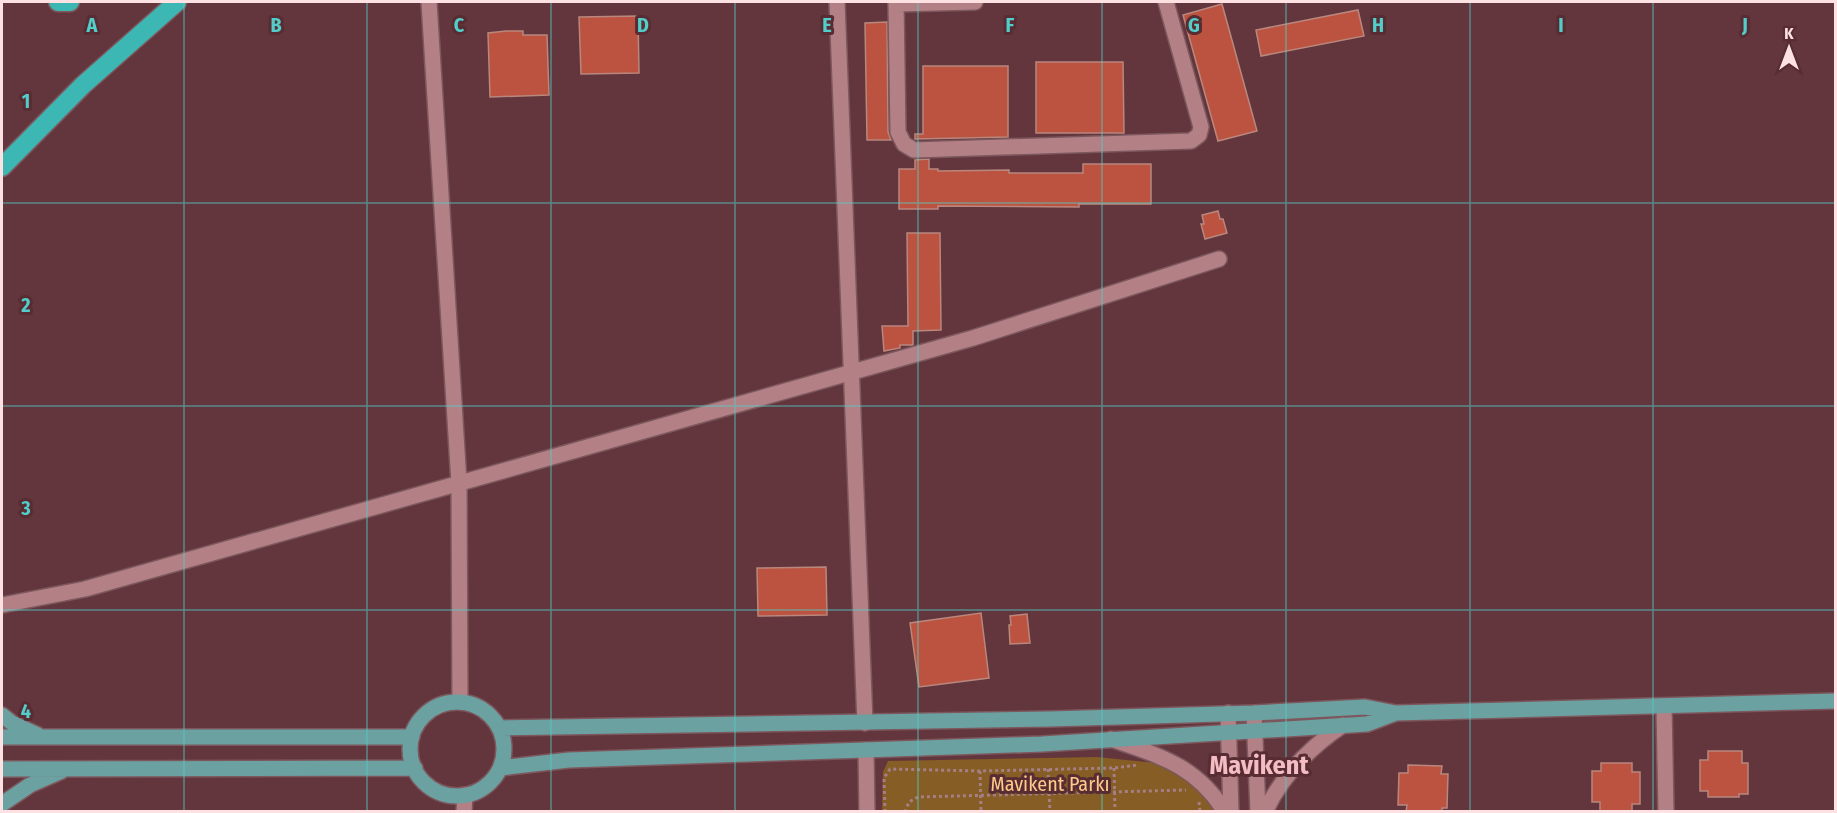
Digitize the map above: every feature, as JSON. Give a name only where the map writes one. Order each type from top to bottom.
[{"type":"highway","points":[[58,2],[70,2]]},
{"type":"highway","points":[[2,166],[83,85],[177,2]]},
{"type":"main road","points":[[500,728],[865,723],[1254,713],[1365,707],[1396,713],[1836,701]]},
{"type":"main road","points":[[460,702],[478,706],[491,715],[500,728],[505,743],[504,759],[498,774],[487,786],[473,794],[458,796],[442,794],[428,787],[418,776],[412,762],[410,747],[412,737],[421,719],[432,709],[446,703],[460,702]]},
{"type":"main road","points":[[500,768],[569,760],[1112,740],[1367,724],[1396,713]]},
{"type":"main road","points":[[2,715],[12,723],[41,736]]},
{"type":"main road","points":[[2,737],[412,737]]},
{"type":"main road","points":[[2,804],[30,785],[67,768]]},
{"type":"main road","points":[[2,769],[415,768]]},
{"type":"street","points":[[429,2],[459,483],[460,702]]},
{"type":"street","points":[[837,2],[865,723]]},
{"type":"street","points":[[975,2],[896,3],[898,132],[904,144],[914,150],[1191,141],[1199,135],[1201,127],[1166,2]]},
{"type":"street","points":[[2,605],[85,589],[851,373],[973,338],[1219,259]]},
{"type":"street","points":[[1664,705],[1666,812]]},
{"type":"street","points":[[1228,713],[1231,812]]},
{"type":"street","points":[[1254,713],[1257,812]]},
{"type":"street","points":[[1265,812],[1275,792],[1299,761],[1312,748],[1343,725]]},
{"type":"street","points":[[1112,740],[1159,755],[1188,770],[1210,790],[1225,812]]},
{"type":"street","points":[[866,750],[867,812]]},
{"type":"street","points":[[465,795],[465,812]]},
{"type":"path","points":[[885,812],[884,778],[890,769],[1048,770],[1145,765]]},
{"type":"path","points":[[1114,768],[1115,812]]},
{"type":"path","points":[[1048,770],[1050,812]]},
{"type":"path","points":[[980,771],[981,812]]},
{"type":"path","points":[[905,812],[909,802],[918,796],[1183,788],[1194,792]]},
{"type":"path","points":[[1197,798],[1200,812]]},
{"type":"green space","name":"Mavikent Parkı","points":[[1097,757],[1166,764],[1202,784],[1218,812],[882,812],[883,772],[888,761]]},
{"type":"building","points":[[1222,4],[1257,131],[1218,141],[1183,15]]},
{"type":"building","points":[[1358,10],[1364,36],[1261,56],[1256,30]]},
{"type":"building","points":[[638,16],[639,73],[581,74],[579,17]]},
{"type":"building","points":[[887,22],[888,132],[891,140],[867,140],[865,23]]},
{"type":"building","points":[[523,31],[523,35],[547,35],[549,95],[490,97],[488,33]]},
{"type":"building","points":[[1036,62],[1123,62],[1124,133],[1036,133]]},
{"type":"building","points":[[923,66],[1008,66],[1008,137],[915,139],[915,134],[923,134]]},
{"type":"building","points":[[929,159],[929,169],[938,169],[938,171],[1009,170],[1009,173],[1083,173],[1083,164],[1151,164],[1151,204],[1079,204],[1079,207],[938,206],[938,209],[899,209],[899,169],[915,169],[915,160]]},
{"type":"building","points":[[1218,211],[1227,233],[1205,239],[1201,224],[1204,224],[1202,215]]},
{"type":"building","points":[[907,233],[940,233],[941,330],[913,331],[913,345],[900,345],[900,348],[884,351],[882,326],[908,326]]},
{"type":"building","points":[[826,567],[827,615],[758,616],[757,568]]},
{"type":"building","points":[[981,613],[989,678],[919,687],[910,623]]},
{"type":"building","points":[[1027,614],[1030,643],[1010,644],[1010,616]]},
{"type":"building","points":[[1708,751],[1742,751],[1742,763],[1748,763],[1748,794],[1739,794],[1739,797],[1708,797],[1708,791],[1700,791],[1700,760],[1708,760]]},
{"type":"building","points":[[1601,763],[1632,763],[1632,772],[1640,772],[1640,804],[1632,804],[1632,812],[1600,812],[1600,802],[1592,802],[1592,771],[1601,771]]},
{"type":"building","points":[[1408,765],[1442,766],[1441,774],[1448,774],[1447,808],[1442,808],[1442,812],[1406,812],[1407,805],[1398,805],[1399,773],[1408,773]]},
{"type":"district","name":"Mavikent","points":[[1259,765]]}]
